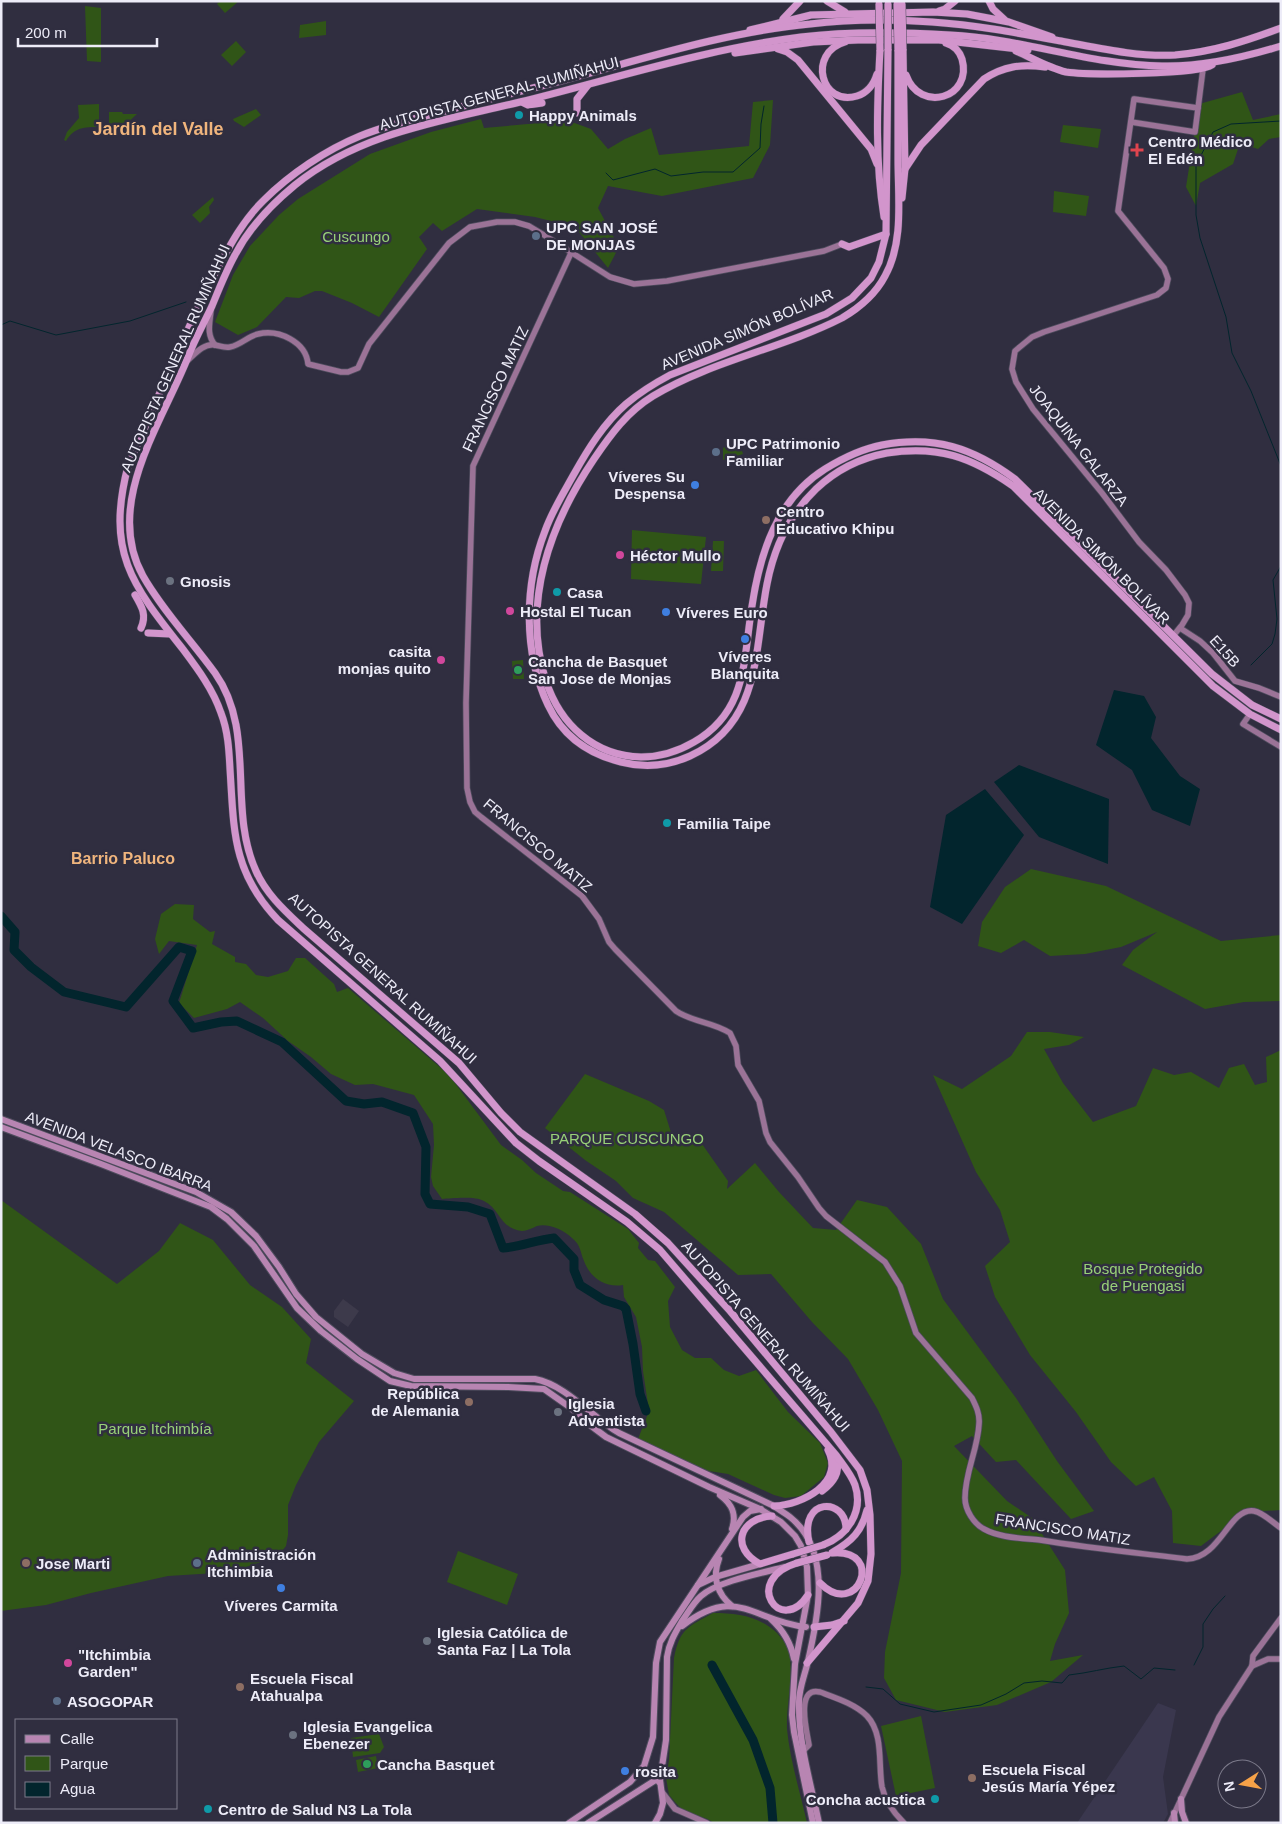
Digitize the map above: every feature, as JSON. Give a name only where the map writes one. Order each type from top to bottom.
[{"type":"highway","points":[[782,21],[800,1]]},
{"type":"highway","points":[[828,1],[848,13]]},
{"type":"highway","points":[[933,12],[945,9],[955,1]]},
{"type":"highway","points":[[989,1],[1000,17],[1009,22]]},
{"type":"highway","points":[[858,40],[842,43],[829,52],[822,64],[822,76],[825,84],[838,96],[854,97],[869,89],[876,79],[884,49],[884,3]]},
{"type":"highway","points":[[900,3],[900,49],[904,70],[908,83],[917,93],[929,98],[942,98],[954,91],[962,80],[964,67],[960,54],[951,44],[939,40]]},
{"type":"highway","points":[[743,34],[753,28],[811,15],[933,12],[967,14],[1009,22],[1048,34],[1056,40]]},
{"type":"highway","name":"AUTOPISTA GENERAL RUMIÑAHUI","points":[[846,1530],[853,1520],[857,1503],[852,1478],[836,1455],[693,1286],[660,1250],[627,1222],[516,1144],[440,1061],[294,935],[264,905],[251,886],[243,868],[235,840],[229,749],[222,715],[216,698],[144,600],[135,585],[124,557],[119,508],[128,466],[193,317],[228,248],[250,216],[286,180],[326,153],[351,140],[400,122],[743,34],[808,24],[852,20],[930,22],[990,28],[1124,53],[1172,55],[1219,49],[1281,28]]},
{"type":"highway","name":"AUTOPISTA GENERAL RUMIÑAHUI","points":[[807,1663],[858,1604],[870,1572],[869,1497],[860,1470],[730,1311],[668,1243],[635,1214],[520,1132],[501,1113],[459,1063],[280,907],[260,880],[254,868],[246,839],[243,819],[240,748],[231,706],[219,679],[164,608],[142,574],[135,557],[130,533],[130,503],[136,478],[237,250],[271,206],[297,183],[318,168],[360,145],[386,136],[589,84],[762,43],[806,36],[850,33],[957,35],[988,38],[1115,62],[1160,66],[1214,63],[1281,46]]},
{"type":"highway","points":[[717,53],[725,54],[813,42],[858,40],[939,40],[1012,49],[1052,51]]},
{"type":"highway","points":[[773,48],[787,52],[804,67],[871,149],[880,171]]},
{"type":"highway","name":"AVENIDA SIMÓN BOLÍVAR","points":[[884,49],[886,230],[884,248],[877,268],[867,284],[852,298],[826,314],[670,375],[650,386],[615,415],[582,461],[555,510],[544,532],[534,568],[529,621],[533,655],[548,707],[566,734],[585,748],[604,758],[642,766],[674,762],[684,759],[712,743],[729,728],[743,707],[749,692],[768,582],[782,536],[795,512],[825,480],[852,464],[877,455],[918,450],[936,452],[979,464],[1013,486],[1213,686],[1250,714],[1281,730]]},
{"type":"highway","name":"AVENIDA SIMÓN BOLÍVAR","points":[[900,49],[897,234],[890,264],[878,288],[862,305],[831,324],[694,376],[653,396],[627,415],[601,448],[566,506],[552,538],[539,586],[537,617],[542,664],[546,682],[560,712],[574,729],[597,746],[613,752],[637,757],[655,757],[677,751],[712,731],[726,715],[741,681],[759,570],[774,525],[785,506],[814,476],[838,461],[866,448],[896,443],[925,442],[939,443],[966,450],[996,464],[1015,479],[1219,680],[1252,705],[1281,719]]},
{"type":"highway","points":[[1012,49],[1052,68],[1065,72],[1100,74],[1203,69],[1214,63]]},
{"type":"highway","points":[[905,170],[921,144],[984,79],[996,71],[1010,66],[1027,65],[1052,68]]},
{"type":"highway","points":[[842,244],[849,247],[886,230],[881,197],[878,132],[880,67]]},
{"type":"highway","points":[[898,218],[905,170],[904,70]]},
{"type":"highway","points":[[577,113],[577,99],[589,84]]},
{"type":"highway","points":[[522,102],[528,105],[542,103]]},
{"type":"highway","points":[[124,557],[126,576],[144,611],[144,631],[170,634]]},
{"type":"highway","points":[[798,1502],[819,1488],[831,1473],[833,1461],[829,1450],[821,1439]]},
{"type":"highway","points":[[774,1506],[798,1502],[820,1493],[831,1484],[838,1471],[836,1455]]},
{"type":"highway","points":[[808,1595],[800,1606],[789,1610],[778,1608],[771,1601],[768,1592],[770,1582],[787,1566],[829,1554],[848,1543],[860,1531],[867,1511],[869,1497]]},
{"type":"highway","points":[[772,1516],[753,1520],[746,1527],[743,1535],[742,1541],[746,1553],[760,1564],[823,1545],[838,1538],[846,1530],[841,1513],[830,1507],[818,1509],[809,1517],[807,1523],[810,1542]]},
{"type":"highway","points":[[820,1583],[826,1589],[838,1594],[849,1593],[857,1589],[861,1584],[862,1570],[857,1559],[850,1554],[829,1554]]},
{"type":"highway","points":[[814,1627],[832,1625],[844,1620]]},
{"type":"main road","name":"AVENIDA VELASCO IBARRA","points":[[1,1119],[186,1188],[231,1212],[256,1236],[296,1294],[316,1317],[362,1354],[394,1373],[414,1379],[544,1381],[554,1385],[619,1433],[774,1506],[796,1523],[810,1542],[818,1566],[820,1583],[814,1627],[799,1699],[804,1750],[819,1823]]},
{"type":"main road","name":"AVENIDA VELASCO IBARRA","points":[[1,1127],[119,1170],[211,1207],[227,1219],[254,1246],[297,1308],[321,1331],[357,1359],[390,1381],[411,1386],[508,1386],[544,1389],[571,1408],[606,1437],[709,1487],[760,1509],[789,1529],[801,1546],[807,1568],[808,1595],[795,1664],[792,1698],[794,1732],[813,1823]]},
{"type":"main road","points":[[281,1284],[286,1278]]},
{"type":"main road","points":[[709,1487],[731,1504],[735,1516],[732,1530],[716,1565],[715,1577],[723,1597],[732,1606]]},
{"type":"main road","points":[[569,1823],[630,1782],[642,1770],[649,1755],[653,1737],[656,1663],[659,1645],[743,1517],[750,1512],[774,1506]]},
{"type":"main road","points":[[697,1586],[715,1577],[760,1564]]},
{"type":"main road","points":[[655,1823],[662,1806],[660,1783],[666,1740],[667,1657],[669,1645],[677,1630],[701,1596],[718,1587],[787,1566]]},
{"type":"main road","points":[[677,1630],[699,1614],[718,1607],[732,1606],[803,1626],[814,1627]]},
{"type":"main road","points":[[768,1617],[780,1628],[789,1642],[795,1664]]},
{"type":"main road","points":[[588,1823],[654,1781],[657,1780],[660,1783]]},
{"type":"main road","points":[[1181,1799],[1182,1812],[1186,1823]]},
{"type":"main road","points":[[1174,1813],[1175,1823]]},
{"type":"street","points":[[1198,108],[1134,99],[1131,122],[1195,132],[1203,69]]},
{"type":"street","name":"JOAQUINA GALARZA","points":[[1131,122],[1118,211],[1164,268],[1169,281],[1166,288],[1152,296],[1032,337],[1015,351],[1012,368],[1018,386],[1033,409],[1102,493],[1139,542],[1166,570],[1185,596],[1189,604],[1189,611],[1180,628],[1173,636]]},
{"type":"street","points":[[212,305],[209,332],[211,340],[215,345],[222,348],[230,347],[254,335],[273,333],[298,344],[306,353],[308,364],[348,372],[358,368],[369,344],[449,243],[470,227],[505,221],[522,223],[598,270],[619,281],[634,284],[648,284],[824,251],[842,244]]},
{"type":"street","name":"FRANCISCO MATIZ","points":[[571,253],[473,466],[466,703],[467,788],[473,808],[494,829],[556,874],[582,896],[599,919],[615,949],[676,1011],[686,1017],[716,1026],[730,1033],[736,1046],[738,1064],[759,1102],[766,1133],[774,1148],[826,1216],[885,1262],[900,1286],[916,1333],[972,1398],[977,1408],[979,1424],[966,1481],[965,1501],[967,1509],[983,1528],[999,1534],[1091,1548],[1187,1559],[1200,1556],[1210,1550],[1234,1520],[1245,1512],[1254,1511],[1259,1513],[1281,1528]]},
{"type":"street","points":[[186,362],[203,348],[215,345]]},
{"type":"street","name":"E15B","points":[[1180,628],[1200,640],[1235,681],[1260,688],[1281,697]]},
{"type":"street","points":[[1250,714],[1243,724],[1281,747]]},
{"type":"street","points":[[1170,1823],[1220,1717],[1252,1666],[1254,1656],[1281,1618]]},
{"type":"street","points":[[1252,1666],[1268,1659],[1281,1659]]},
{"type":"street","points":[[804,1750],[809,1745],[804,1702],[814,1690],[849,1704],[864,1714],[873,1724],[878,1739],[882,1788],[892,1810],[904,1823]]},
{"type":"street","points":[[662,1792],[675,1809],[707,1823]]},
{"type":"shaded area","points":[[1160,139],[1170,140],[1169,149],[1159,148]]},
{"type":"shaded area","points":[[343,1299],[359,1311],[348,1327],[334,1317],[334,1311]]},
{"type":"shaded area","points":[[1158,1703],[1176,1710],[1163,1777],[1168,1814],[1163,1823],[1077,1823]]},
{"type":"green space","points":[[220,1],[239,1],[225,13],[217,4]]},
{"type":"green space","points":[[85,6],[101,8],[101,62],[87,61]]},
{"type":"green space","points":[[326,21],[326,35],[299,38],[300,25]]},
{"type":"green space","points":[[236,41],[246,52],[232,66],[221,55]]},
{"type":"green space","points":[[1242,92],[1253,120],[1281,114],[1281,137],[1269,139],[1258,149],[1240,143],[1233,164],[1200,183],[1196,206],[1186,187],[1199,104]]},
{"type":"green space","name":"Cuscungo","points":[[773,100],[770,145],[753,178],[662,196],[608,186],[598,208],[619,247],[608,268],[575,227],[535,217],[477,209],[442,231],[433,223],[419,237],[427,249],[379,317],[352,303],[322,291],[315,291],[299,298],[286,297],[257,327],[238,335],[215,322],[233,275],[250,246],[279,215],[298,199],[370,154],[431,132],[481,119],[484,128],[539,123],[558,117],[591,129],[608,149],[625,139],[651,128],[659,155],[749,146],[753,102]]},
{"type":"green space","points":[[99,104],[99,127],[76,130],[66,141],[64,140],[67,132],[79,118],[78,105]]},
{"type":"green space","points":[[256,109],[261,115],[244,127],[233,119]]},
{"type":"green space","points":[[109,112],[137,114],[123,129],[109,129]]},
{"type":"green space","points":[[1063,125],[1101,129],[1098,148],[1060,142]]},
{"type":"green space","points":[[1054,191],[1089,196],[1086,216],[1053,212]]},
{"type":"green space","points":[[213,197],[214,200],[209,207],[210,213],[200,223],[192,215]]},
{"type":"green space","points":[[738,439],[743,454],[723,460],[723,448]]},
{"type":"green space","points":[[632,530],[706,537],[701,584],[631,579]]},
{"type":"green space","points":[[713,541],[724,541],[723,571],[711,571]]},
{"type":"green space","name":"Cancha de Basquet San Jose de Monjas","points":[[523,660],[524,679],[513,679],[512,661]]},
{"type":"green space","points":[[1031,869],[1106,886],[1221,941],[1281,935],[1281,1001],[1244,1002],[1205,1009],[1122,965],[1133,950],[1157,932],[1121,947],[1085,954],[1050,956],[1024,940],[1001,953],[978,946],[982,922],[1005,887]]},
{"type":"green space","points":[[175,904],[194,905],[193,919],[210,932],[215,931],[212,944],[235,957],[235,962],[246,964],[256,975],[268,977],[288,971],[296,958],[305,958],[334,984],[337,992],[348,988],[449,1075],[501,1145],[536,1173],[563,1191],[570,1192],[628,1229],[639,1243],[638,1248],[648,1260],[655,1261],[675,1287],[668,1301],[670,1327],[682,1350],[695,1358],[711,1358],[724,1370],[739,1376],[756,1370],[788,1412],[820,1443],[828,1463],[824,1477],[801,1496],[785,1498],[774,1495],[728,1474],[709,1471],[638,1439],[649,1411],[643,1371],[642,1347],[636,1317],[624,1297],[623,1285],[611,1285],[594,1277],[587,1267],[577,1243],[560,1230],[551,1226],[541,1225],[524,1231],[514,1229],[504,1223],[490,1205],[480,1199],[442,1199],[433,1186],[431,1177],[434,1145],[433,1124],[414,1095],[373,1084],[355,1085],[331,1074],[288,1041],[263,1018],[240,1002],[227,1009],[194,1018],[179,1003],[197,945],[169,941],[159,954],[155,939],[161,914]]},
{"type":"green space","name":"Bosque Protegido de Puengasi","points":[[1027,1032],[1050,1032],[1084,1037],[1069,1045],[1044,1049],[1063,1083],[1093,1122],[1136,1106],[1153,1068],[1174,1075],[1191,1072],[1219,1088],[1229,1068],[1244,1064],[1255,1085],[1267,1082],[1266,1057],[1281,1050],[1281,1510],[1246,1512],[1201,1546],[1173,1543],[1172,1511],[1154,1477],[1136,1486],[1111,1462],[1076,1412],[1030,1355],[995,1297],[985,1266],[1010,1242],[1000,1210],[976,1172],[933,1075],[962,1089],[1011,1056]]},
{"type":"green space","name":"PARQUE CUSCUNGO","points":[[585,1074],[649,1101],[664,1110],[673,1139],[702,1144],[728,1181],[727,1189],[755,1163],[813,1228],[836,1230],[857,1200],[887,1207],[921,1244],[943,1299],[1016,1398],[1057,1461],[1094,1511],[1071,1519],[1016,1460],[996,1462],[972,1436],[954,1446],[1007,1501],[1032,1518],[1065,1570],[1069,1613],[1055,1644],[1050,1661],[1083,1655],[1051,1682],[997,1705],[945,1712],[896,1700],[884,1678],[885,1652],[901,1573],[902,1461],[878,1410],[848,1359],[812,1322],[771,1274],[738,1275],[664,1212],[633,1198],[616,1181],[585,1160],[545,1128]]},
{"type":"green space","name":"Parque Itchimbía","points":[[1,1200],[117,1284],[159,1251],[180,1223],[213,1240],[250,1285],[282,1307],[311,1339],[306,1363],[354,1401],[319,1442],[296,1485],[288,1505],[286,1546],[278,1556],[232,1572],[168,1576],[46,1605],[1,1611]]},
{"type":"green space","points":[[458,1551],[518,1574],[507,1605],[447,1582]]},
{"type":"green space","points":[[713,1613],[739,1615],[755,1619],[770,1627],[787,1646],[791,1671],[787,1729],[788,1741],[807,1823],[714,1823],[682,1809],[669,1795],[666,1778],[669,1760],[676,1648],[682,1634],[691,1625]]},
{"type":"green space","points":[[921,1716],[935,1788],[896,1796],[881,1726]]},
{"type":"green space","points":[[379,1734],[384,1747],[380,1753],[353,1757],[351,1738]]},
{"type":"green space","name":"Cancha Basquet","points":[[376,1756],[378,1768],[358,1772],[356,1760]]},
{"type":"water","points":[[1114,690],[1144,696],[1156,717],[1151,738],[1180,776],[1200,789],[1190,826],[1152,810],[1132,770],[1096,745]]},
{"type":"water","points":[[1019,765],[1109,799],[1108,864],[1039,837],[994,782]]},
{"type":"water","points":[[985,789],[1024,835],[962,924],[930,907],[946,815]]},
{"type":"waterway","points":[[606,173],[613,180],[655,169],[671,176],[703,172],[733,172],[760,148],[764,106]]},
{"type":"waterway","points":[[1281,121],[1231,124],[1213,132],[1196,165],[1196,215],[1200,238],[1226,317],[1232,353],[1251,391],[1281,466]]},
{"type":"waterway","points":[[1,325],[10,321],[56,335],[130,321],[186,302]]},
{"type":"waterway","points":[[1251,665],[1272,644],[1277,619],[1273,580],[1281,566]]},
{"type":"waterway","points":[[1,916],[15,932],[14,950],[31,967],[64,992],[126,1007],[179,947],[192,951],[173,1001],[193,1028],[221,1022],[237,1021],[282,1042],[346,1101],[364,1104],[382,1102],[413,1113],[426,1147],[425,1194],[430,1204],[468,1207],[490,1214],[503,1248],[554,1238],[574,1259],[574,1270],[580,1285],[604,1300],[623,1306],[626,1309],[640,1394],[646,1411]]},
{"type":"waterway","points":[[1194,1665],[1203,1647],[1203,1624],[1225,1596]]},
{"type":"waterway","points":[[712,1665],[753,1740],[770,1788],[773,1823]]},
{"type":"waterway","points":[[866,1687],[883,1689],[900,1704],[934,1712],[981,1705],[1006,1694],[1024,1683],[1042,1681],[1062,1683],[1069,1675],[1124,1666],[1141,1679],[1154,1668],[1175,1670]]},
{"type":"place","name":"Happy Animals","points":[[519,115]]},
{"type":"place","name":"Centro Médico El Edén","points":[[1137,150]]},
{"type":"place","name":"UPC SAN JOSÉ DE MONJAS","points":[[536,236]]},
{"type":"place","name":"UPC Patrimonio Familiar","points":[[716,452]]},
{"type":"place","name":"Víveres Su Despensa","points":[[695,485]]},
{"type":"place","name":"Centro Educativo Khipu","points":[[766,520]]},
{"type":"place","name":"Héctor Mullo","points":[[620,555]]},
{"type":"place","name":"Gnosis","points":[[170,581]]},
{"type":"place","name":"Casa","points":[[557,592]]},
{"type":"place","name":"Hostal El Tucan","points":[[510,611]]},
{"type":"place","name":"Víveres Euro","points":[[666,612]]},
{"type":"place","name":"Víveres Blanquita","points":[[745,639]]},
{"type":"place","name":"casita monjas quito","points":[[441,660]]},
{"type":"place","name":"Cancha de Basquet San Jose de Monjas","points":[[518,670]]},
{"type":"place","name":"Familia Taipe","points":[[667,823]]},
{"type":"place","name":"República de Alemania","points":[[469,1402]]},
{"type":"place","name":"Iglesia Adventista","points":[[558,1412]]},
{"type":"place","name":"Jose Marti","points":[[26,1563]]},
{"type":"place","name":"Administración Itchimbia","points":[[197,1563]]},
{"type":"place","name":"Víveres Carmita","points":[[281,1588]]},
{"type":"place","name":"Iglesia Católica de Santa Faz | La Tola","points":[[427,1641]]},
{"type":"place","name":"\"Itchimbia Garden\"","points":[[68,1663]]},
{"type":"place","name":"Escuela Fiscal Atahualpa","points":[[240,1687]]},
{"type":"place","name":"ASOGOPAR","points":[[57,1701]]},
{"type":"place","name":"Iglesia Evangelica Ebenezer","points":[[293,1735]]},
{"type":"place","name":"Cancha Basquet","points":[[367,1764]]},
{"type":"place","name":"rosita","points":[[625,1771]]},
{"type":"place","name":"Escuela Fiscal Jesús María Yépez","points":[[972,1778]]},
{"type":"place","name":"Concha acustica","points":[[935,1799]]},
{"type":"place","name":"Centro de Salud N3 La Tola","points":[[208,1809]]},
{"type":"district","name":"Jardín del Valle","points":[[158,129]]},
{"type":"district","name":"Barrio Paluco","points":[[123,858]]}]
